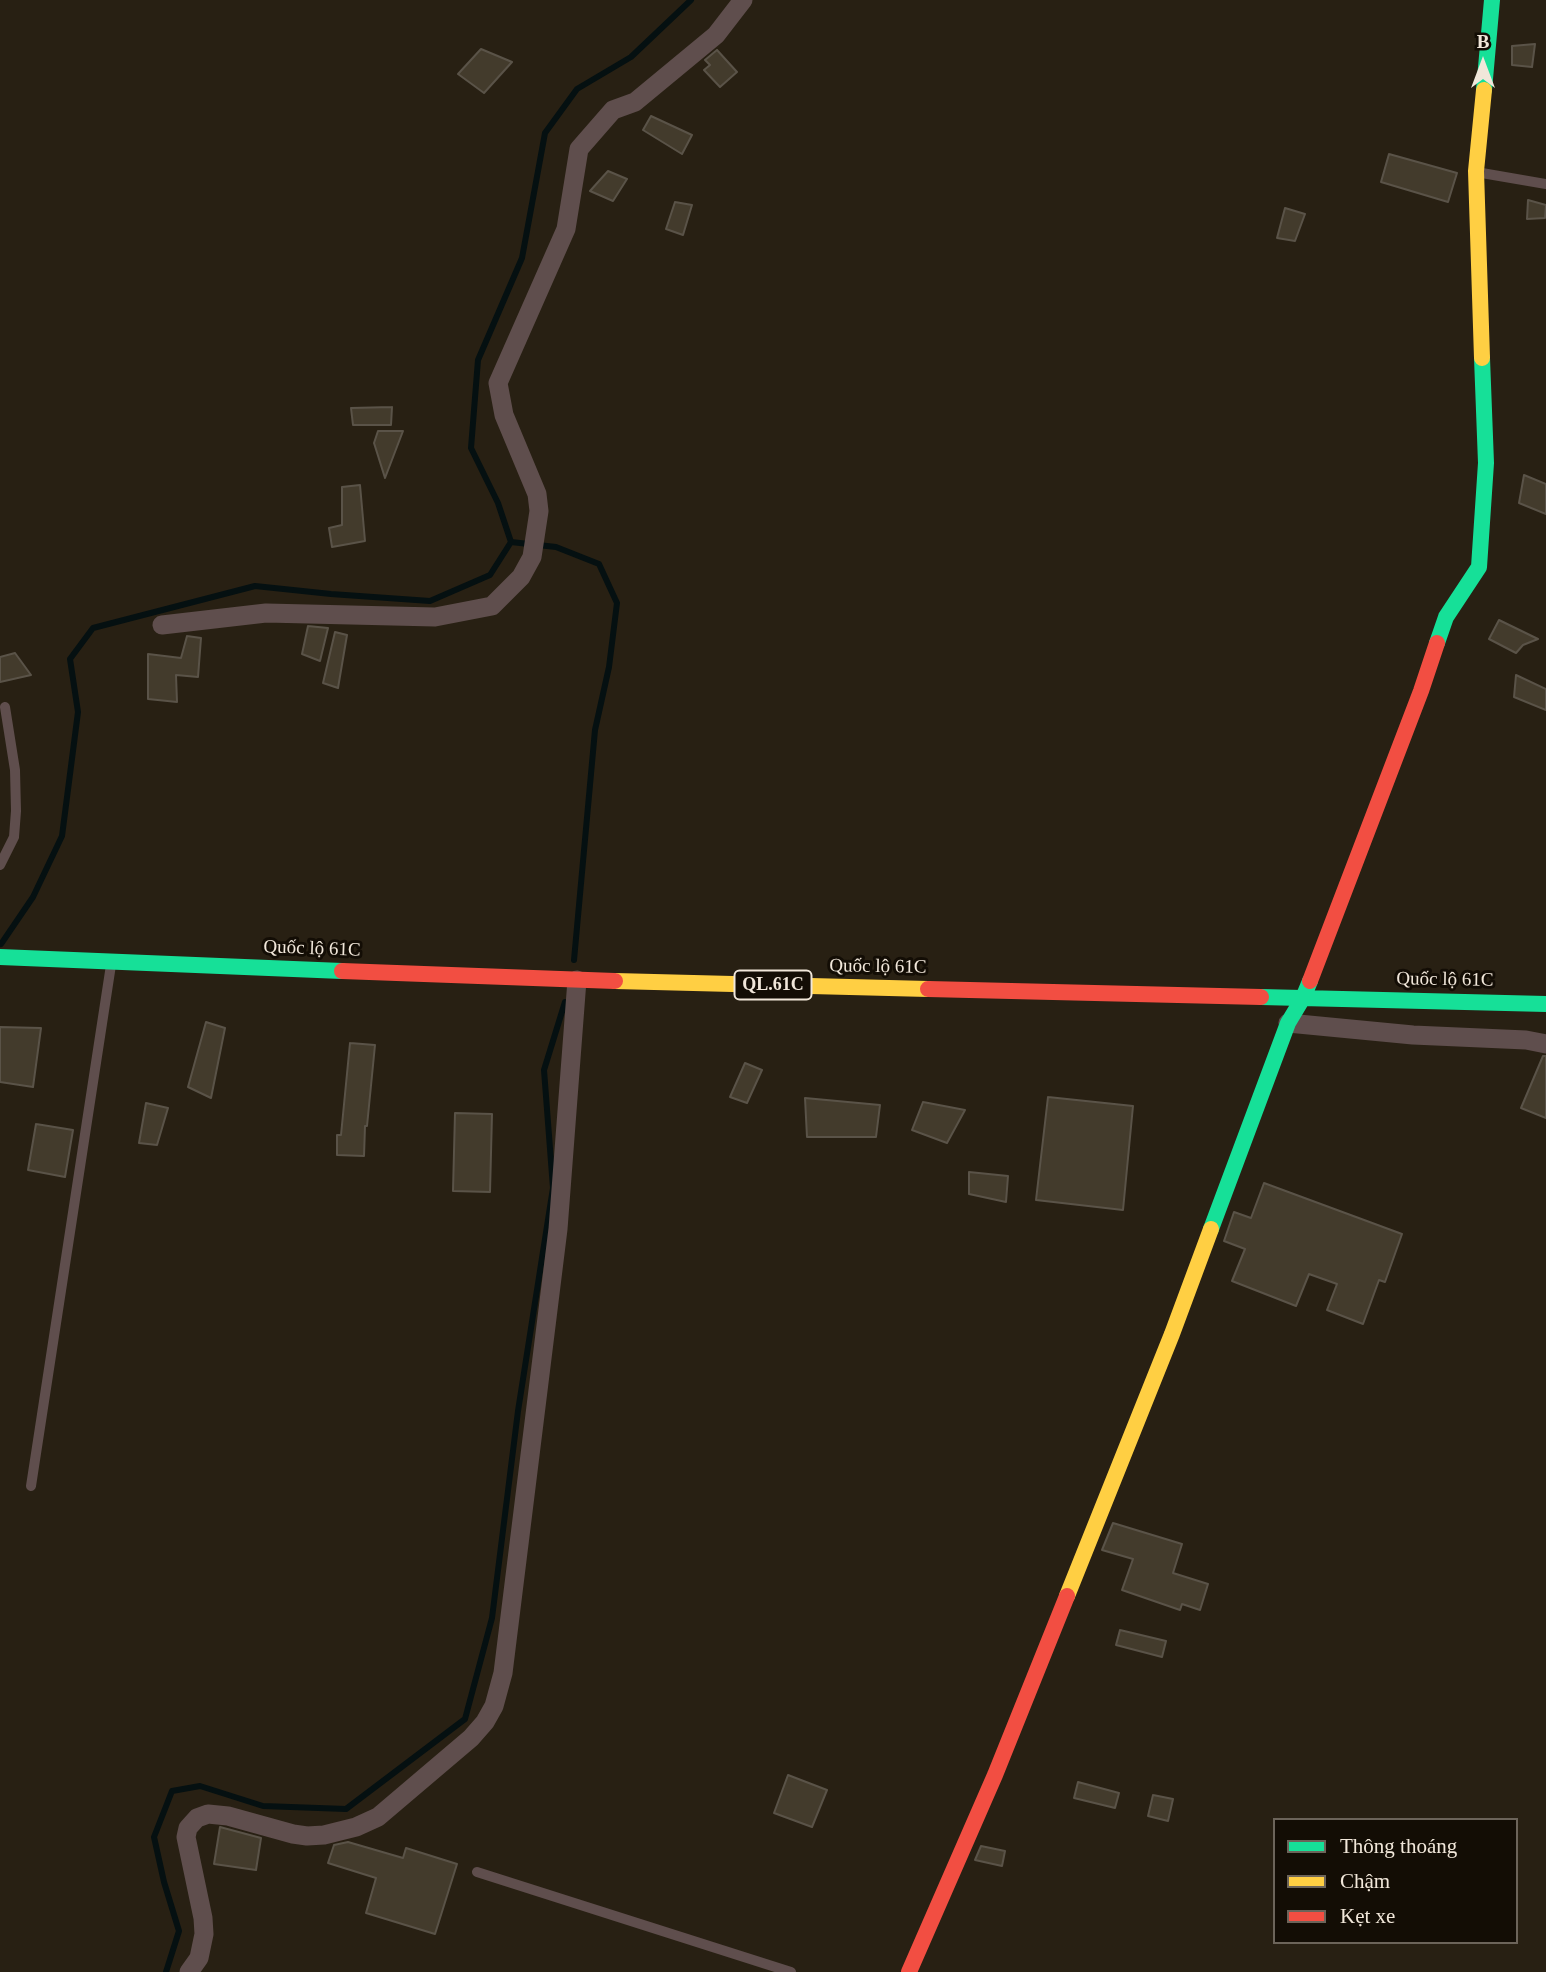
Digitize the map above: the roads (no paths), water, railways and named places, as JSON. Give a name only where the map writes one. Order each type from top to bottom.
[{"type":"main road","points":[[909,1972],[995,1775],[1162,1360],[1288,1023],[1303,998],[1421,691],[1446,617],[1479,567],[1486,463],[1476,172],[1492,0]]},
{"type":"main road","name":"Quốc lộ 61C","points":[[0,957],[577,980],[1546,1004]]},
{"type":"street","points":[[162,625],[266,613],[435,617],[492,606],[521,577],[532,557],[538,511],[537,494],[504,415],[498,383],[566,229],[579,149],[613,110],[635,102],[716,35],[743,0]]},
{"type":"street","points":[[189,1972],[199,1958],[204,1934],[186,1837],[188,1828],[197,1818],[208,1814],[228,1816],[307,1836],[356,1827],[378,1817],[471,1738],[494,1706],[503,1673],[558,1229],[577,980]]},
{"type":"street","points":[[1288,1023],[1413,1035],[1526,1040],[1546,1044]]},
{"type":"lane","points":[[1476,172],[1546,184]]},
{"type":"lane","points":[[0,865],[14,837],[16,811],[15,770],[5,707]]},
{"type":"lane","points":[[31,1486],[111,961]]},
{"type":"lane","points":[[477,1872],[791,1972]]},
{"type":"waterway","points":[[1,944],[33,897],[62,836],[78,712],[70,659],[93,628],[255,586],[430,601],[490,575],[511,542],[498,503],[471,448],[478,360],[522,258],[545,133],[577,89],[631,57],[691,0]]},
{"type":"waterway","points":[[511,542],[556,547],[599,564],[617,603],[609,667],[595,730],[574,960]]},
{"type":"waterway","points":[[166,1972],[179,1931],[154,1837],[172,1791],[200,1786],[263,1806],[346,1809],[465,1719],[492,1618],[518,1411],[553,1188],[544,1070],[565,1002]]}]
